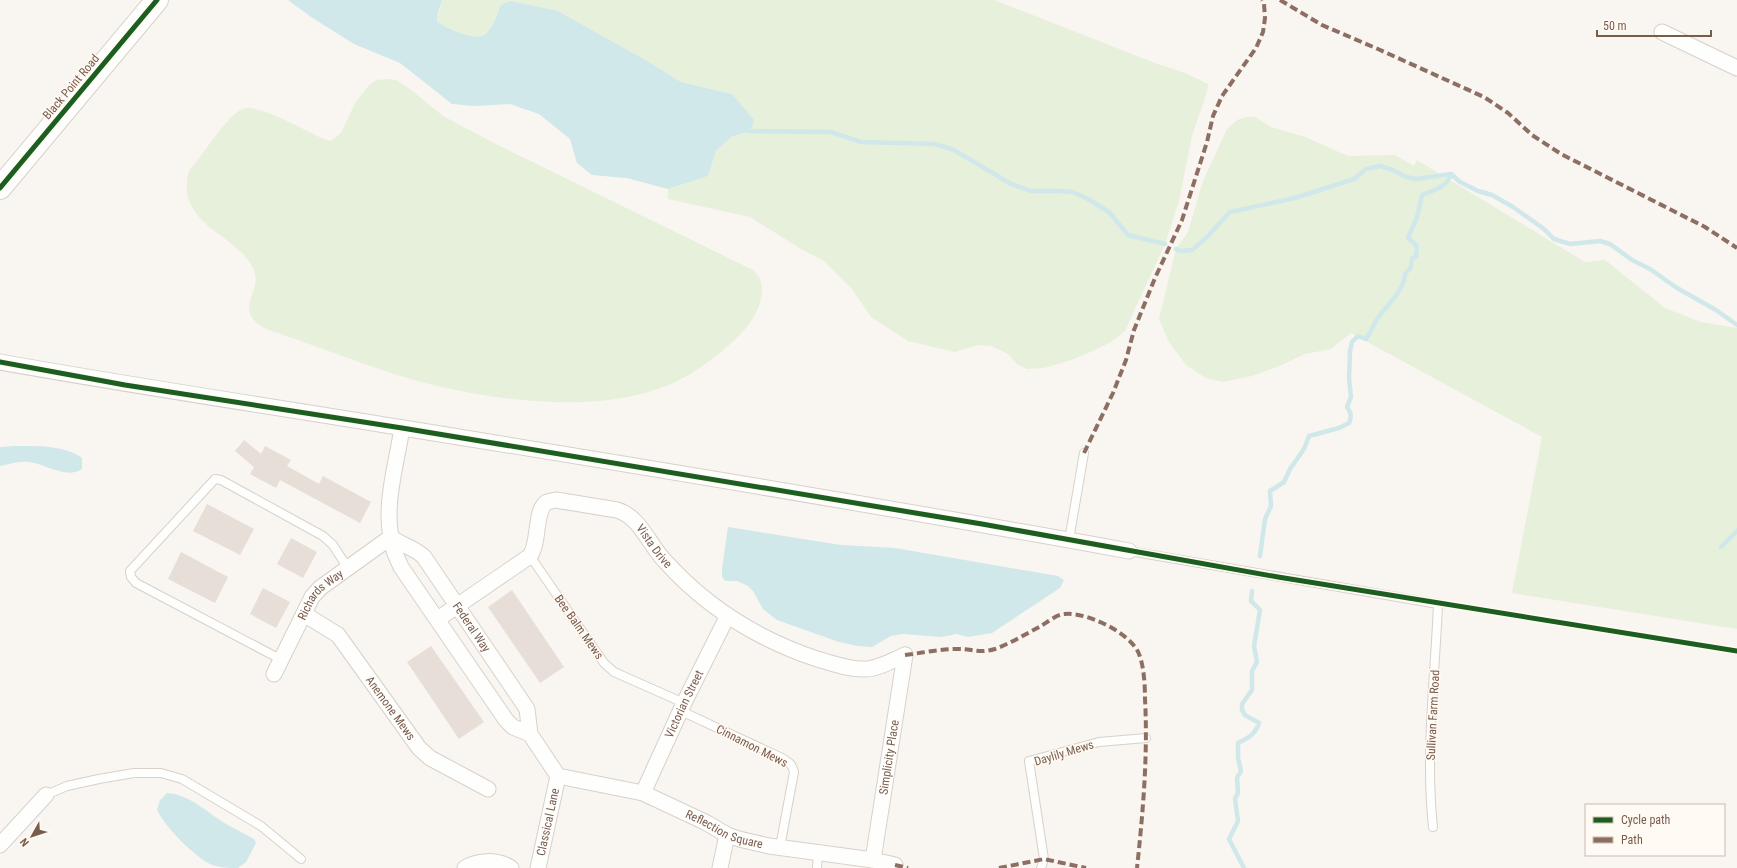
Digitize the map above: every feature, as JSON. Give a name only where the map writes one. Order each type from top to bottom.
[{"type":"main road","name":"Black Point Road","points":[[0,188],[157,0]]},
{"type":"street","points":[[1662,32],[1737,68]]},
{"type":"street","points":[[0,362],[125,385],[402,428],[982,524],[1129,551]]},
{"type":"street","name":"Federal Way","points":[[402,428],[390,498],[388,523],[394,551],[402,567],[506,720],[513,727],[530,734]]},
{"type":"street","name":"Vista Drive","points":[[530,556],[535,546],[540,512],[544,503],[564,501],[623,512],[630,516],[663,560],[691,588],[727,616],[755,632],[790,649],[827,662],[849,667],[866,669],[905,655]]},
{"type":"street","name":"Federal Way","points":[[392,536],[398,543],[411,547],[419,552],[457,606],[527,709],[530,734],[558,776]]},
{"type":"street","name":"Richards Way","points":[[274,674],[312,597],[320,588],[392,536]]},
{"type":"street","points":[[438,619],[530,556]]},
{"type":"street","name":"Anemone Mews","points":[[304,614],[338,635],[419,748],[430,758],[488,789]]},
{"type":"street","name":"Victorian Street","points":[[643,793],[682,707],[727,616]]},
{"type":"street","name":"Simplicity Place","points":[[873,860],[905,655]]},
{"type":"street","name":"Reflection Square","points":[[558,776],[643,793],[727,835],[780,847],[873,860],[895,865]]},
{"type":"street","name":"Classical Lane","points":[[538,868],[558,776]]},
{"type":"street","points":[[0,845],[46,796]]},
{"type":"street","points":[[720,868],[727,835]]},
{"type":"street","points":[[465,868],[470,865],[486,862],[502,864],[511,868]]},
{"type":"lane","points":[[1069,540],[1084,453]]},
{"type":"lane","points":[[282,660],[136,583],[131,577],[130,571],[216,479],[323,536],[333,545],[347,568]]},
{"type":"lane","name":"Sullivan Farm Road","points":[[1129,551],[1438,604],[1430,743],[1430,796],[1433,827]]},
{"type":"lane","name":"Bee Balm Mews","points":[[530,556],[604,663],[614,672],[682,707]]},
{"type":"lane","name":"Cinnamon Mews","points":[[682,707],[782,758],[789,762],[792,766],[794,772],[780,847]]},
{"type":"lane","name":"Daylily Mews","points":[[1041,868],[1044,859],[1029,761],[1099,742],[1146,738]]},
{"type":"lane","points":[[46,796],[67,786],[99,779],[134,773],[161,773],[182,779],[261,826],[301,859]]},
{"type":"lane","points":[[817,868],[818,852]]},
{"type":"green space","points":[[442,0],[994,0],[1155,63],[1185,73],[1208,84],[1207,92],[1192,136],[1179,201],[1165,244],[1125,331],[1111,342],[1071,360],[1044,368],[1027,369],[1017,364],[1008,354],[991,346],[978,345],[955,352],[908,341],[871,317],[852,289],[824,261],[801,249],[750,217],[668,199],[668,189],[708,176],[716,151],[731,137],[750,131],[732,94],[681,82],[649,62],[558,11],[501,5],[492,25],[484,35],[474,36],[460,33],[437,21]]},
{"type":"green space","points":[[377,80],[396,80],[410,89],[443,116],[496,144],[753,270],[760,279],[762,292],[759,306],[753,319],[745,329],[722,351],[694,372],[675,382],[644,393],[609,400],[572,402],[534,401],[459,391],[391,373],[266,329],[256,322],[250,314],[250,300],[256,277],[253,268],[247,258],[239,250],[211,228],[195,212],[187,194],[189,171],[222,128],[237,112],[245,108],[256,109],[286,120],[331,141],[341,133],[355,103],[370,84]]},
{"type":"green space","points":[[1246,117],[1255,117],[1271,127],[1305,137],[1348,156],[1395,155],[1414,166],[1417,160],[1585,262],[1605,260],[1665,308],[1701,322],[1737,328],[1737,629],[1512,593],[1542,437],[1351,333],[1331,349],[1305,354],[1277,367],[1252,376],[1222,382],[1206,378],[1186,365],[1169,342],[1159,319],[1176,249],[1188,232],[1203,181],[1227,129],[1237,120]]},
{"type":"water","points":[[288,0],[442,0],[437,21],[453,30],[474,36],[484,35],[492,25],[501,5],[510,1],[558,11],[649,62],[681,82],[732,94],[754,120],[750,131],[731,137],[716,151],[708,176],[668,189],[627,178],[592,175],[577,163],[570,139],[539,114],[510,104],[475,106],[452,104],[400,63],[354,44],[311,17]]},
{"type":"water","points":[[0,447],[50,447],[67,451],[82,458],[82,469],[69,473],[35,463],[24,462],[0,466]]},
{"type":"water","points":[[728,527],[841,545],[895,548],[1058,576],[1064,580],[1060,588],[992,633],[968,637],[957,634],[941,637],[903,634],[891,636],[872,647],[858,646],[839,642],[777,620],[763,609],[753,591],[748,586],[737,581],[724,580],[722,576],[722,568]]},
{"type":"water","points":[[167,793],[175,794],[191,800],[226,824],[254,839],[256,843],[246,862],[238,868],[227,868],[210,864],[196,855],[166,824],[157,810],[160,800]]},
{"type":"building","points":[[244,440],[261,454],[265,446],[291,460],[287,466],[319,484],[323,476],[371,502],[360,523],[280,480],[276,488],[250,474],[254,467],[235,451]]},
{"type":"building","points":[[207,504],[254,529],[240,555],[193,531]]},
{"type":"building","points":[[291,538],[317,552],[303,578],[277,564]]},
{"type":"building","points":[[181,552],[228,577],[215,603],[168,579]]},
{"type":"building","points":[[263,588],[290,602],[276,628],[250,614]]},
{"type":"building","points":[[512,590],[564,667],[540,683],[488,607]]},
{"type":"building","points":[[431,646],[484,722],[459,739],[407,662]]},
{"type":"waterway","points":[[749,131],[831,132],[861,142],[935,144],[954,150],[1011,184],[1031,191],[1073,192],[1109,212],[1128,235],[1165,244]]},
{"type":"waterway","points":[[1176,249],[1181,251],[1192,250],[1206,238],[1230,212],[1295,198],[1354,179],[1366,169],[1380,166],[1393,170],[1406,177],[1416,179],[1451,174],[1460,182],[1478,191],[1492,195],[1513,207],[1544,229],[1554,239],[1570,244],[1600,241],[1610,244],[1632,260],[1650,269],[1677,288],[1716,310],[1737,325]]},
{"type":"waterway","points":[[1260,556],[1265,519],[1271,506],[1270,491],[1284,482],[1290,469],[1304,449],[1309,436],[1339,428],[1349,423],[1351,415],[1347,407],[1351,397],[1349,379],[1350,351],[1352,342],[1358,336],[1366,339],[1377,319],[1402,286],[1405,274],[1411,267],[1412,258],[1416,257],[1417,246],[1408,238],[1417,217],[1422,195],[1436,190],[1443,185],[1447,182],[1451,174]]},
{"type":"waterway","points":[[1721,547],[1737,531]]},
{"type":"waterway","points":[[1244,868],[1229,839],[1238,821],[1235,799],[1238,793],[1237,778],[1241,771],[1238,758],[1238,743],[1248,738],[1259,723],[1245,715],[1242,710],[1242,704],[1252,690],[1252,671],[1257,662],[1254,646],[1260,610],[1251,601],[1252,591]]},
{"type":"marked path","points":[[1084,453],[1113,393],[1126,360],[1134,330],[1155,278],[1182,220],[1207,142],[1213,116],[1222,96],[1256,48],[1263,32],[1265,18],[1264,4],[1262,0]]},
{"type":"marked path","points":[[1280,0],[1322,25],[1484,97],[1508,113],[1532,135],[1561,154],[1705,227],[1737,248]]},
{"type":"marked path","points":[[905,655],[950,649],[979,651],[995,649],[1062,614],[1074,614],[1096,620],[1107,625],[1127,639],[1134,646],[1141,659],[1145,688],[1145,762],[1143,805],[1137,868]]},
{"type":"marked path","points":[[999,868],[1044,859],[1086,868]]},
{"type":"marked path","points":[[895,865],[908,868]]},
{"type":"cycle path","points":[[0,188],[157,0]]},
{"type":"cycle path","points":[[0,362],[125,385],[402,428],[982,524],[1278,577],[1737,651]]}]
